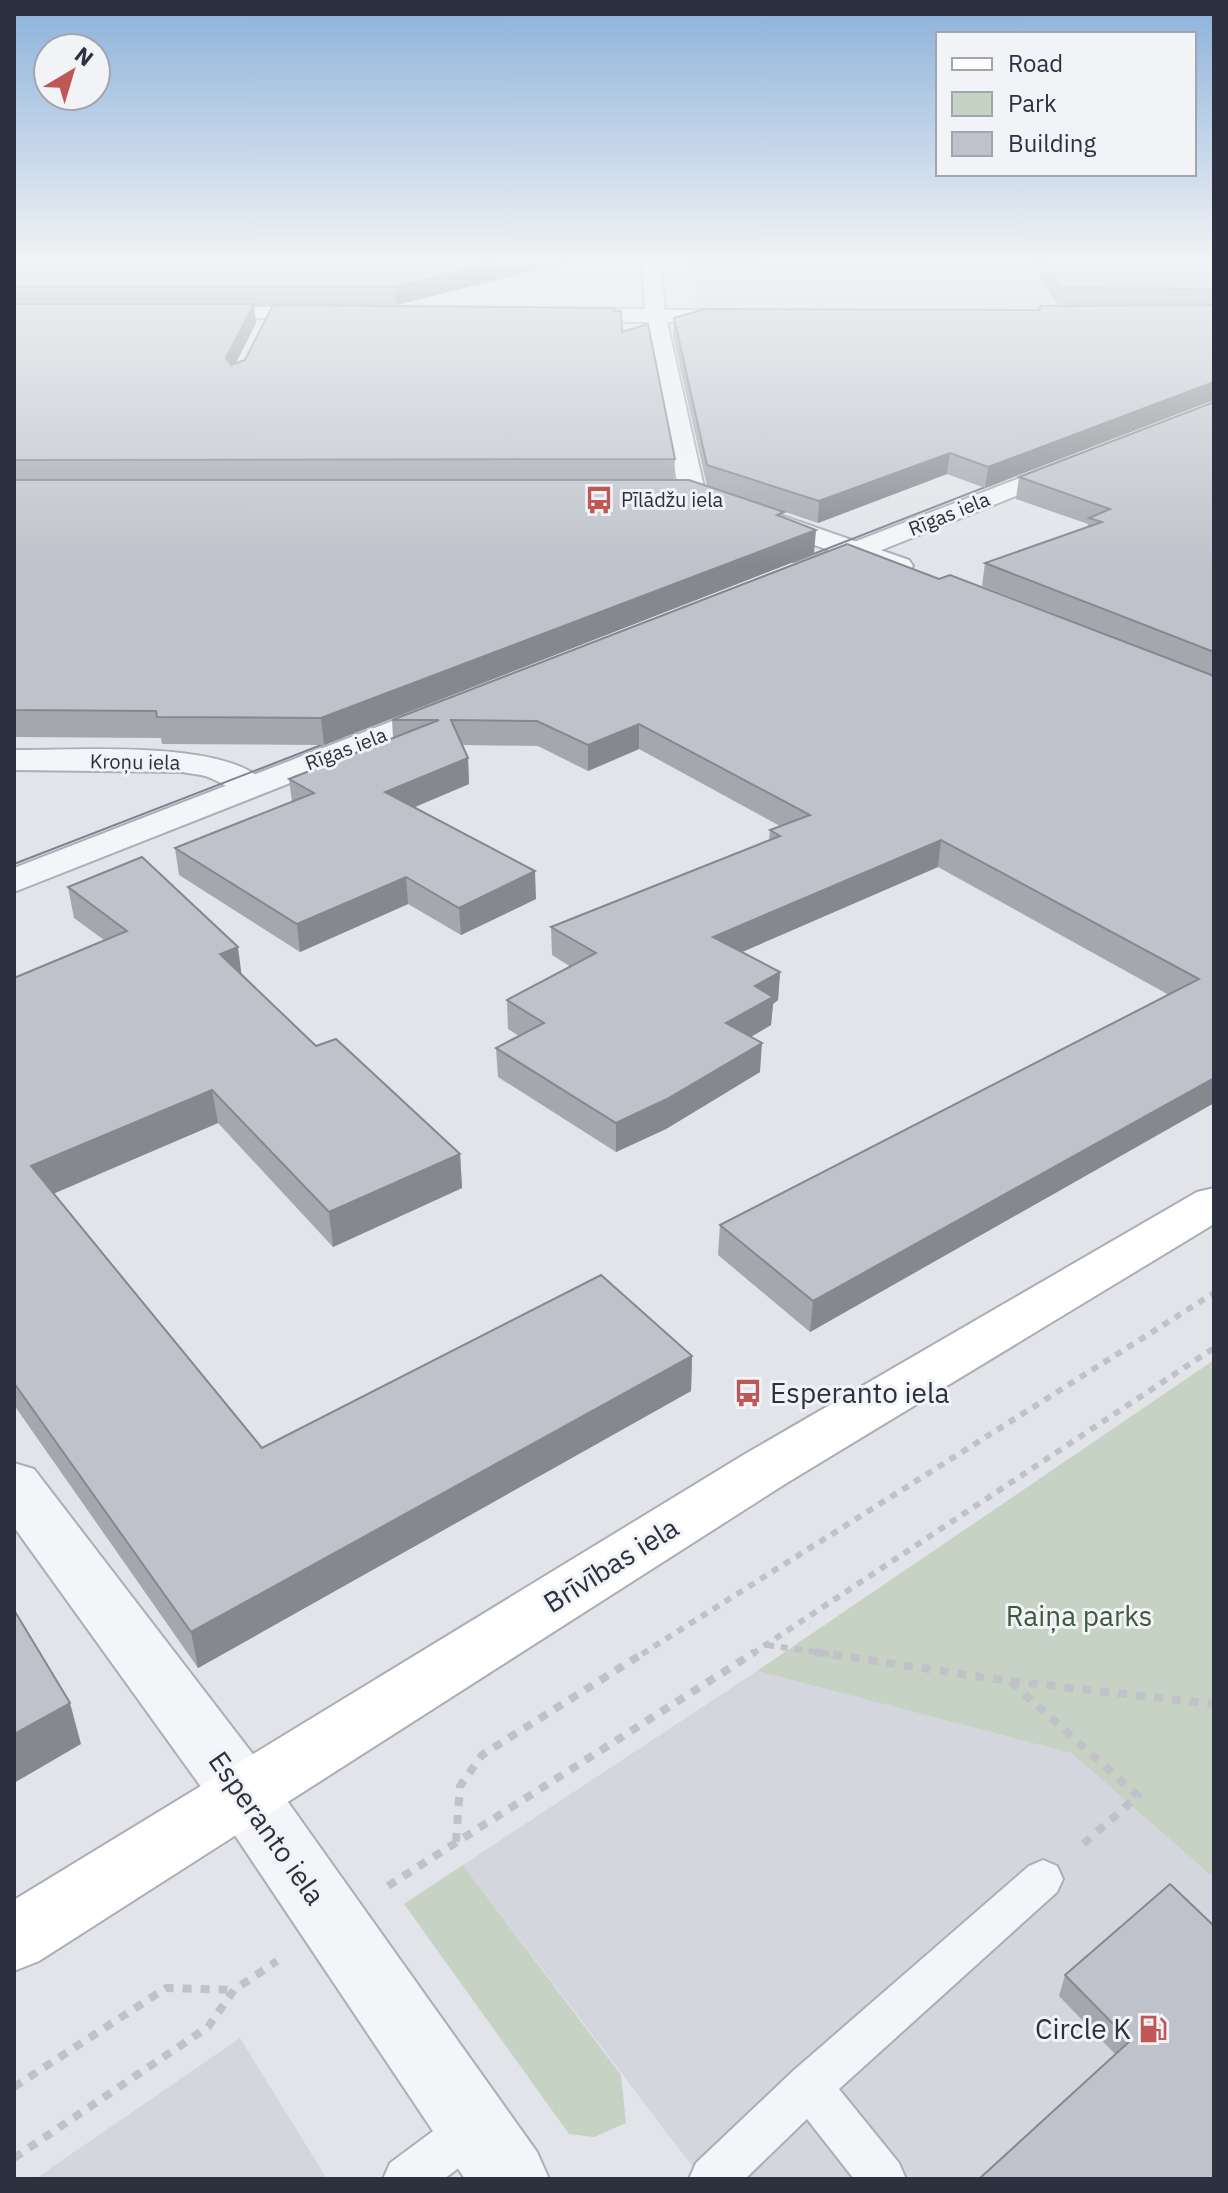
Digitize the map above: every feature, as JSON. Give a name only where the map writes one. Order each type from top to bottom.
[{"type":"main road","name":"Brīvības iela","points":[[14,1938],[765,1469],[1214,1203]]},
{"type":"street","points":[[665,361],[692,492]]},
{"type":"street","name":"Rīgas iela","points":[[786,579],[1094,456]]},
{"type":"street","points":[[660,492],[692,492],[859,550],[926,577]]},
{"type":"street","name":"Rīgas iela","points":[[14,881],[480,697]]},
{"type":"street","name":"Kroņu iela","points":[[14,760],[183,762],[217,768],[250,786]]},
{"type":"street","name":"Esperanto iela","points":[[14,1484],[245,1795],[492,2153]]},
{"type":"lane","points":[[712,2179],[809,2087],[1043,1879]]},
{"type":"lane","points":[[809,2087],[883,2179]]},
{"type":"lane","points":[[406,2179],[492,2153]]},
{"type":"path","points":[[456,1843],[460,1786],[482,1755],[1214,1293]]},
{"type":"path","points":[[333,1922],[766,1645],[1214,1348]]},
{"type":"path","points":[[766,1645],[1010,1681],[1214,1704]]},
{"type":"path","points":[[1010,1681],[1138,1796],[1043,1879]]},
{"type":"path","points":[[14,2087],[166,1988],[234,1990],[208,2027],[14,2158]]},
{"type":"shaded area","points":[[757,1671],[1071,1753],[1214,1878],[1214,2179],[702,2179],[463,1865]]},
{"type":"shaded area","points":[[240,2038],[327,2179],[35,2179]]},
{"type":"green space","name":"Raiņa parks","points":[[1214,1360],[1214,1878],[1071,1753],[757,1671]]},
{"type":"green space","points":[[463,1865],[621,2075],[626,2123],[594,2137],[569,2134],[404,1904]]},
{"type":"building","points":[[14,361],[228,361],[231,365],[241,361],[655,361],[675,459],[14,460]]},
{"type":"building","points":[[684,361],[1214,361],[1214,382],[988,467],[950,453],[819,501],[707,465]]},
{"type":"building","points":[[1214,402],[1214,652],[985,563],[1102,522],[1089,518],[1110,509],[1019,477]]},
{"type":"building","points":[[14,480],[689,480],[784,512],[777,515],[816,530],[321,718],[157,717],[156,711],[14,710]]},
{"type":"building","points":[[847,544],[939,579],[950,575],[1214,676],[1214,1078],[813,1301],[720,1225],[1199,979],[941,840],[713,937],[780,972],[755,986],[773,997],[726,1023],[762,1043],[667,1099],[616,1123],[496,1048],[544,1023],[507,1000],[596,953],[551,927],[780,836],[770,830],[810,815],[639,724],[588,745],[537,721],[451,720],[468,758],[385,792],[535,871],[459,908],[406,877],[297,924],[175,848],[314,793],[289,779],[439,720],[392,720]]},
{"type":"building","points":[[142,857],[238,947],[220,954],[316,1046],[336,1039],[460,1154],[329,1212],[212,1090],[31,1166],[262,1448],[601,1275],[692,1356],[191,1632],[14,1383],[14,978],[127,931],[68,887]]},
{"type":"building","points":[[14,1610],[70,1703],[14,1734]]},
{"type":"building","points":[[1170,1884],[1214,1926],[1214,2179],[979,2179],[1130,2041],[1065,1975]]},
{"type":"tram line","points":[[793,562],[1006,479]]},
{"type":"tram line","points":[[14,864],[342,737]]},
{"type":"place","name":"Pīlādžu iela","points":[[599,500]]},
{"type":"place","name":"Esperanto iela","points":[[748,1393]]},
{"type":"place","name":"Circle K","points":[[1153,2029]]}]
